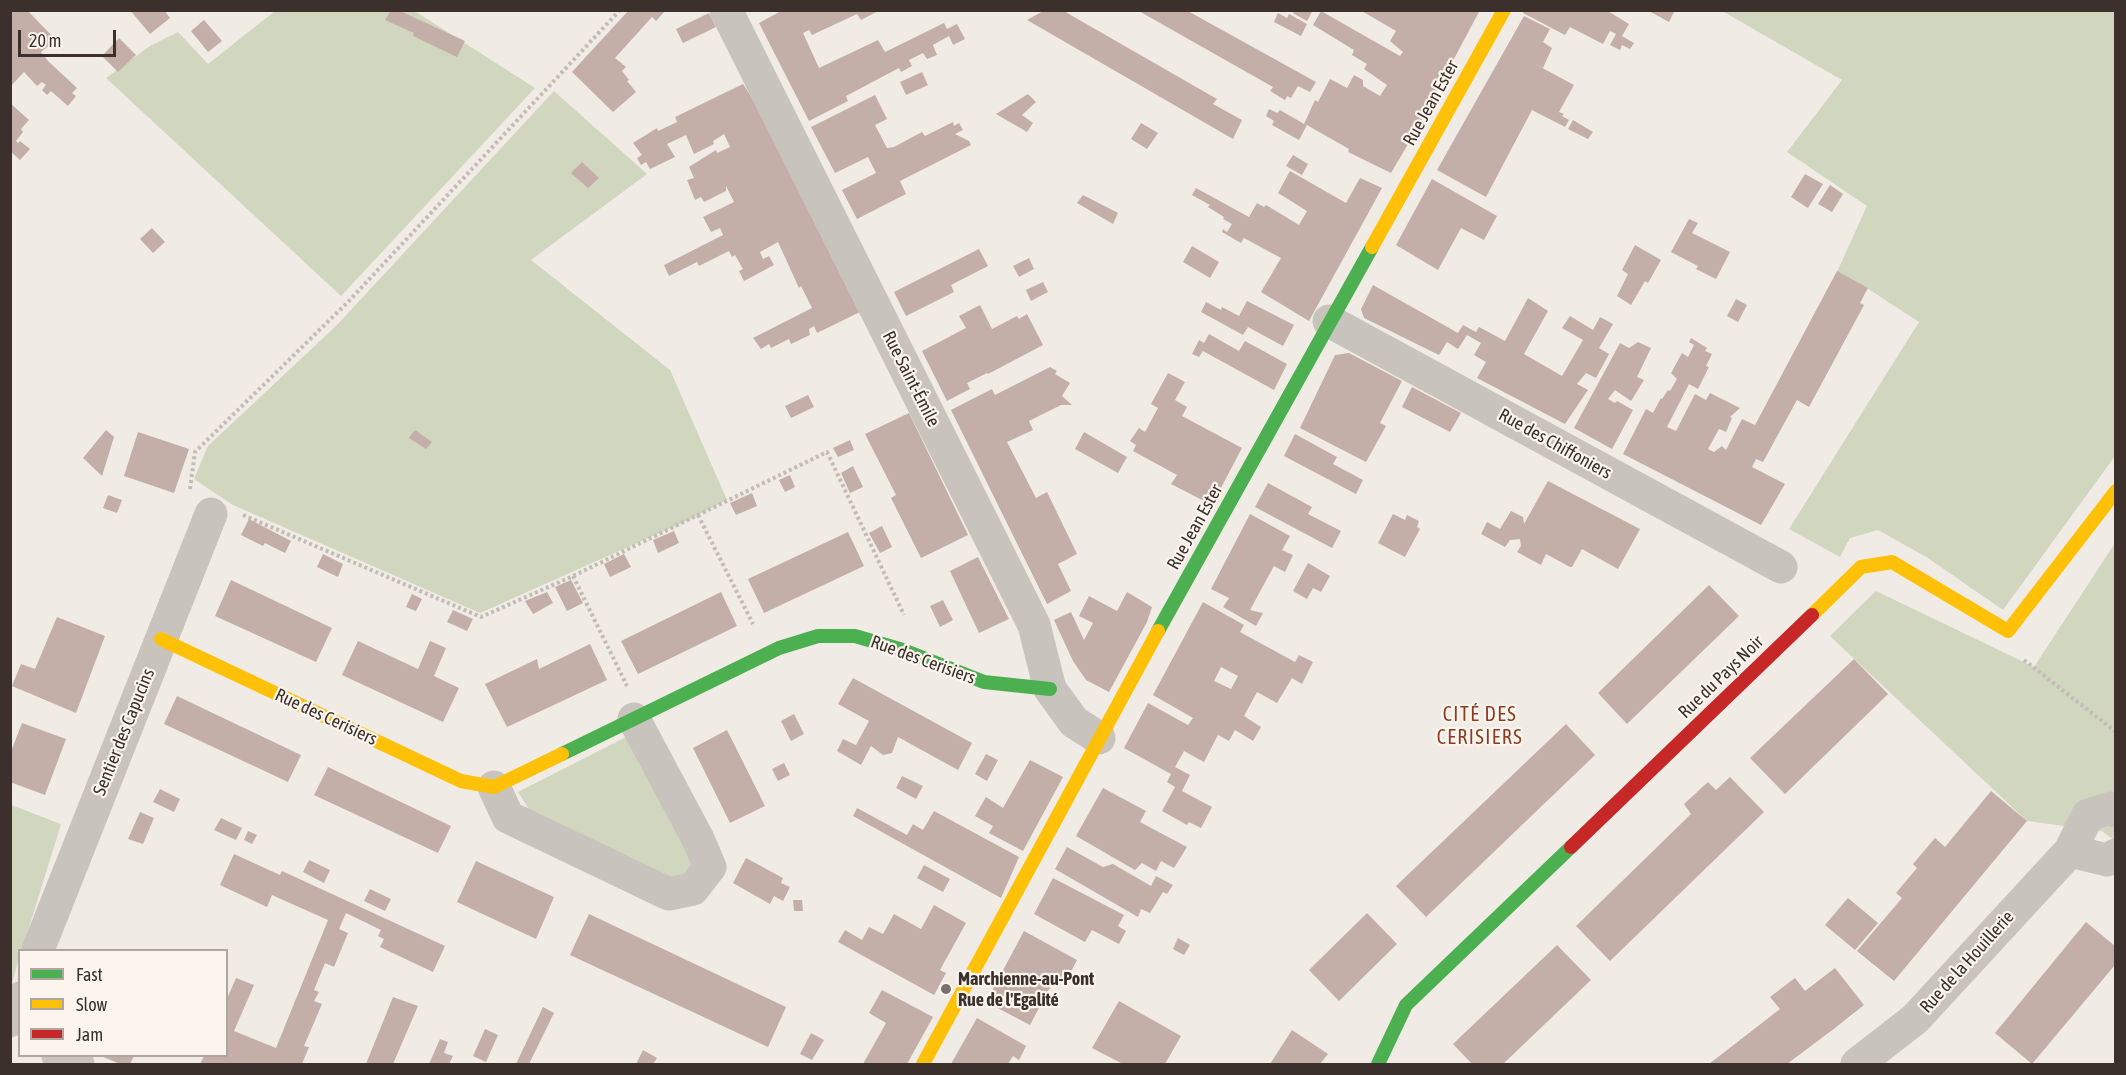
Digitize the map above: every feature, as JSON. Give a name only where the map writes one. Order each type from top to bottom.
[{"type":"street","name":"Rue Saint-Émile","points":[[726,10],[1034,625],[1050,689],[1074,722],[1099,738]]},
{"type":"street","name":"Rue Jean Ester","points":[[923,1065],[1099,738],[1504,10]]},
{"type":"street","name":"Rue des Chiffoniers","points":[[1329,321],[1781,567]]},
{"type":"street","points":[[2008,631],[2115,491]]},
{"type":"street","name":"Sentier des Capucins","points":[[39,949],[211,514]]},
{"type":"street","name":"Rue du Pays Noir","points":[[1378,1065],[1406,1005],[1861,567],[1892,562],[2008,631]]},
{"type":"street","name":"Rue des Cerisiers","points":[[161,639],[461,781],[494,787],[767,653],[818,636],[855,636],[903,650],[984,682],[1050,689]]},
{"type":"street","points":[[494,787],[508,817],[669,894],[693,889],[710,867],[638,717]]},
{"type":"street","name":"Rue de la Houillerie","points":[[1857,1065],[1916,1019],[2070,851],[2088,815],[2111,808],[2115,811]]},
{"type":"street","points":[[2070,851],[2107,860],[2115,855]]},
{"type":"street","points":[[10,1021],[18,1003]]},
{"type":"street","points":[[60,1057],[78,1065]]},
{"type":"path","points":[[620,10],[348,302],[195,452],[189,496],[211,514],[239,513],[481,617],[573,576],[827,452],[925,658]]},
{"type":"path","points":[[698,515],[767,653]]},
{"type":"path","points":[[573,576],[638,717]]},
{"type":"path","points":[[2008,631],[2018,655],[2115,732]]},
{"type":"green space","points":[[413,10],[535,88],[341,296],[106,78],[150,46],[178,32],[208,64],[275,11]]},
{"type":"green space","points":[[1724,10],[2115,11],[2115,456],[2003,610],[1928,558],[1878,530],[1850,538],[1840,557],[1789,529],[1919,322],[1867,288],[1837,272],[1867,206],[1787,152],[1842,80]]},
{"type":"green space","points":[[554,91],[647,174],[531,260],[670,370],[727,500],[684,522],[480,613],[233,505],[194,479],[208,446],[336,326]]},
{"type":"green space","points":[[2115,543],[2115,841],[2102,831],[2027,821],[1830,636],[1876,591],[2034,667]]},
{"type":"green space","points":[[632,734],[698,863],[680,885],[532,814],[518,792]]},
{"type":"green space","points":[[11,805],[61,824],[22,949],[18,949],[18,962],[11,987]]},
{"type":"building","points":[[10,10],[27,10],[56,40],[41,52],[77,88],[72,93],[76,96],[68,106],[51,91],[47,95],[42,90],[46,85],[42,82],[37,86],[24,72],[10,87]]},
{"type":"building","points":[[130,10],[164,10],[170,18],[150,34]]},
{"type":"building","points":[[391,10],[398,10],[465,41],[457,57],[385,20]]},
{"type":"building","points":[[629,10],[666,10],[656,21],[652,17],[615,58],[626,67],[622,71],[636,92],[613,112],[572,72]]},
{"type":"building","points":[[783,10],[880,10],[861,20],[857,14],[812,35],[809,30],[803,33],[819,68],[878,40],[885,52],[944,23],[947,29],[957,24],[965,39],[953,45],[949,36],[933,45],[937,55],[927,59],[923,53],[909,60],[912,66],[901,72],[899,68],[846,96],[848,101],[809,121],[759,23]]},
{"type":"building","points":[[1045,10],[1062,10],[1217,99],[1213,104],[1242,120],[1233,139],[1027,20]]},
{"type":"building","points":[[1137,10],[1186,10],[1316,82],[1310,92],[1298,86],[1291,98],[1287,96],[1285,100],[1270,91],[1273,87]]},
{"type":"building","points":[[1295,10],[1313,10],[1307,21],[1293,13]]},
{"type":"building","points":[[1360,10],[1480,10],[1391,173],[1348,152],[1349,149],[1307,125],[1299,140],[1272,125],[1274,121],[1266,116],[1269,109],[1277,113],[1280,110],[1304,124],[1315,100],[1318,102],[1330,79],[1347,88],[1354,75],[1363,80],[1363,86],[1380,96],[1387,85],[1364,69],[1367,64],[1352,55],[1354,50],[1313,25],[1321,11],[1400,56],[1403,52],[1390,41],[1396,31]]},
{"type":"building","points":[[1524,10],[1606,10],[1629,24],[1622,36],[1634,43],[1630,49],[1622,45],[1620,50],[1610,45],[1616,34],[1610,31],[1603,44],[1570,27],[1565,35],[1523,13]]},
{"type":"building","points":[[1647,10],[1675,10],[1669,22]]},
{"type":"building","points":[[709,13],[716,27],[683,43],[676,29]]},
{"type":"building","points":[[1278,13],[1287,18],[1289,14],[1307,24],[1301,36],[1274,22]]},
{"type":"building","points":[[1524,16],[1550,29],[1543,42],[1552,48],[1543,68],[1533,63],[1574,85],[1559,112],[1569,120],[1565,127],[1532,110],[1486,197],[1437,170]]},
{"type":"building","points":[[204,20],[222,41],[208,52],[191,31]]},
{"type":"building","points":[[119,38],[136,55],[118,72],[102,56]]},
{"type":"building","points":[[922,72],[928,85],[906,95],[900,82]]},
{"type":"building","points":[[743,84],[756,104],[860,312],[817,333],[814,326],[809,329],[810,335],[791,344],[789,339],[771,348],[769,344],[761,349],[753,338],[812,308],[801,286],[799,288],[778,242],[760,252],[763,259],[769,256],[774,265],[744,281],[739,271],[743,269],[735,255],[732,257],[729,251],[699,266],[697,262],[669,276],[664,265],[723,235],[720,228],[711,232],[703,217],[734,202],[726,186],[726,191],[704,202],[701,197],[695,200],[687,180],[694,178],[689,167],[716,150],[717,153],[730,147],[724,134],[713,141],[714,144],[694,154],[686,135],[667,144],[675,157],[650,169],[646,162],[641,165],[637,158],[642,155],[633,143],[657,128],[658,131],[677,122],[675,117]]},
{"type":"building","points":[[1028,94],[1036,102],[1022,115],[1033,123],[1027,132],[996,114]]},
{"type":"building","points":[[875,95],[887,119],[875,125],[887,148],[894,147],[922,132],[925,136],[953,122],[954,126],[959,123],[963,130],[955,134],[969,141],[971,145],[900,181],[906,194],[857,219],[842,190],[876,173],[868,157],[835,173],[811,127]]},
{"type":"building","points":[[10,103],[29,120],[21,129],[23,132],[16,141],[18,143],[20,141],[30,149],[20,160],[10,151]]},
{"type":"building","points":[[1573,120],[1593,132],[1588,139],[1568,129]]},
{"type":"building","points":[[1141,123],[1158,133],[1147,149],[1131,139]]},
{"type":"building","points":[[1293,155],[1308,164],[1302,175],[1286,166]]},
{"type":"building","points":[[582,162],[599,178],[588,188],[571,173]]},
{"type":"building","points":[[1290,171],[1346,203],[1360,178],[1382,188],[1309,321],[1261,292],[1281,258],[1244,238],[1241,243],[1222,232],[1223,229],[1227,232],[1232,224],[1208,207],[1210,205],[1192,195],[1196,188],[1249,217],[1257,203],[1264,207],[1266,205],[1299,225],[1307,211],[1278,193]]},
{"type":"building","points":[[1805,174],[1823,184],[1808,208],[1791,197]]},
{"type":"building","points":[[1432,179],[1497,216],[1484,240],[1461,228],[1438,270],[1396,245]]},
{"type":"building","points":[[1830,185],[1843,194],[1832,212],[1818,204]]},
{"type":"building","points":[[1083,195],[1118,213],[1113,224],[1077,203]]},
{"type":"building","points":[[1689,219],[1698,223],[1692,233],[1730,252],[1716,279],[1696,269],[1698,266],[1671,252]]},
{"type":"building","points":[[152,228],[165,242],[153,253],[140,239]]},
{"type":"building","points":[[1635,245],[1661,260],[1648,283],[1645,281],[1631,305],[1617,296],[1628,274],[1622,270]]},
{"type":"building","points":[[1192,246],[1219,262],[1210,278],[1183,262]]},
{"type":"building","points":[[979,249],[988,266],[951,285],[954,292],[906,316],[894,292]]},
{"type":"building","points":[[1029,258],[1034,269],[1019,277],[1013,266]]},
{"type":"building","points":[[1837,271],[1868,288],[1860,303],[1864,305],[1809,407],[1797,400],[1763,462],[1756,459],[1752,467],[1785,484],[1761,525],[1623,454],[1646,409],[1653,413],[1661,398],[1668,390],[1670,391],[1677,379],[1671,373],[1682,353],[1688,357],[1694,345],[1689,342],[1691,338],[1707,348],[1705,351],[1712,354],[1706,366],[1709,367],[1698,389],[1689,384],[1667,427],[1676,431],[1695,394],[1706,400],[1710,393],[1740,408],[1730,417],[1732,418],[1726,432],[1719,429],[1708,449],[1714,452],[1722,446],[1726,450],[1742,419],[1755,425]]},
{"type":"building","points":[[1043,282],[1048,292],[1031,301],[1026,290]]},
{"type":"building","points":[[1373,285],[1458,333],[1463,325],[1476,332],[1479,327],[1505,341],[1528,298],[1548,311],[1524,354],[1562,376],[1583,340],[1562,328],[1570,316],[1593,330],[1600,317],[1613,324],[1599,348],[1609,354],[1596,378],[1586,373],[1577,384],[1588,390],[1565,424],[1477,378],[1486,362],[1474,355],[1481,343],[1467,335],[1458,349],[1447,342],[1439,355],[1364,318],[1361,309]]},
{"type":"building","points":[[1736,299],[1747,305],[1738,322],[1727,316]]},
{"type":"building","points":[[1247,301],[1294,325],[1283,346],[1248,327],[1243,335],[1201,312],[1206,302],[1239,316]]},
{"type":"building","points":[[980,305],[992,329],[1017,316],[1019,319],[1027,314],[1043,345],[967,383],[970,389],[947,401],[922,351],[966,328],[959,316]]},
{"type":"building","points":[[1209,334],[1239,351],[1245,341],[1287,364],[1274,390],[1203,351],[1199,357],[1192,354],[1199,340],[1204,343]]},
{"type":"building","points":[[1638,342],[1651,348],[1637,377],[1644,380],[1631,401],[1615,390],[1608,399],[1633,410],[1612,449],[1574,428],[1620,343],[1629,348]]},
{"type":"building","points":[[1349,353],[1402,381],[1380,423],[1386,426],[1366,462],[1300,428],[1335,355]]},
{"type":"building","points":[[1050,367],[1057,371],[1055,374],[1070,383],[1062,396],[1072,405],[1061,405],[1029,421],[1033,430],[1007,442],[1036,498],[1047,492],[1077,554],[1058,564],[1071,591],[1047,604],[951,410],[992,389],[995,395]]},
{"type":"building","points":[[1168,373],[1185,382],[1175,400],[1187,407],[1182,416],[1242,448],[1212,505],[1171,484],[1177,475],[1133,451],[1136,445],[1130,441],[1139,428],[1145,432],[1158,408],[1151,404]]},
{"type":"building","points":[[1412,387],[1461,413],[1450,432],[1402,407]]},
{"type":"building","points":[[808,395],[814,407],[791,418],[785,406]]},
{"type":"building","points":[[909,413],[968,535],[921,558],[891,498],[896,495],[865,434]]},
{"type":"building","points":[[106,430],[114,437],[102,476],[83,458]]},
{"type":"building","points":[[415,430],[432,442],[426,449],[409,438]]},
{"type":"building","points":[[138,432],[189,449],[174,493],[124,476]]},
{"type":"building","points":[[1084,432],[1127,457],[1118,473],[1075,449]]},
{"type":"building","points":[[1295,434],[1337,457],[1333,464],[1363,480],[1356,494],[1284,456]]},
{"type":"building","points":[[850,440],[854,450],[838,457],[833,448]]},
{"type":"building","points":[[853,466],[863,487],[850,493],[841,473]]},
{"type":"building","points":[[790,475],[795,487],[785,492],[779,480]]},
{"type":"building","points":[[1548,481],[1640,529],[1618,569],[1582,549],[1572,567],[1546,554],[1541,565],[1517,552],[1521,546],[1520,539],[1510,540],[1505,547],[1481,534],[1487,522],[1500,529],[1511,511],[1523,517],[1524,524]]},
{"type":"building","points":[[1268,483],[1312,507],[1308,514],[1341,531],[1332,548],[1255,507]]},
{"type":"building","points":[[752,493],[757,506],[736,515],[730,503]]},
{"type":"building","points":[[108,495],[122,500],[117,513],[103,508]]},
{"type":"building","points":[[1250,514],[1290,536],[1282,550],[1293,555],[1285,572],[1274,566],[1250,610],[1263,613],[1256,626],[1223,607],[1229,598],[1211,589]]},
{"type":"building","points":[[1393,514],[1405,520],[1407,515],[1419,521],[1417,527],[1420,529],[1405,557],[1378,543]]},
{"type":"building","points":[[249,519],[291,541],[285,553],[265,543],[263,546],[241,535]]},
{"type":"building","points":[[882,526],[892,547],[880,553],[869,533]]},
{"type":"building","points":[[674,531],[679,543],[658,553],[653,540]]},
{"type":"building","points":[[848,532],[864,566],[764,613],[748,579]]},
{"type":"building","points":[[323,554],[343,564],[338,577],[317,567]]},
{"type":"building","points":[[624,554],[631,567],[610,577],[604,564]]},
{"type":"building","points":[[978,557],[1009,619],[979,633],[950,571]]},
{"type":"building","points":[[1308,563],[1330,576],[1321,592],[1313,588],[1307,599],[1293,591]]},
{"type":"building","points":[[231,580],[332,628],[316,662],[215,616]]},
{"type":"building","points":[[571,580],[583,603],[567,611],[555,587]]},
{"type":"building","points":[[1709,585],[1739,616],[1627,724],[1598,693]]},
{"type":"building","points":[[547,592],[553,603],[533,614],[525,601]]},
{"type":"building","points":[[721,592],[737,626],[638,674],[621,641]]},
{"type":"building","points":[[1127,592],[1152,607],[1147,622],[1109,692],[1086,680],[1073,661],[1054,620],[1071,612],[1084,640],[1093,623],[1079,616],[1089,596],[1117,611]]},
{"type":"building","points":[[412,594],[422,599],[416,611],[406,607]]},
{"type":"building","points":[[943,600],[953,620],[940,627],[930,606]]},
{"type":"building","points":[[1203,602],[1244,625],[1240,632],[1295,662],[1299,655],[1313,662],[1302,684],[1292,678],[1277,703],[1257,692],[1244,716],[1261,727],[1253,741],[1235,730],[1229,741],[1218,735],[1204,762],[1184,751],[1175,767],[1190,775],[1182,791],[1212,807],[1201,828],[1189,822],[1187,825],[1162,811],[1175,787],[1167,782],[1171,774],[1124,748],[1148,703],[1188,725],[1193,718],[1153,695]],"holes":[[[1221,667],[1238,676],[1231,689],[1214,681]]]},
{"type":"building","points":[[453,610],[473,619],[467,631],[447,622]]},
{"type":"building","points":[[57,617],[105,636],[76,713],[12,686],[21,664],[35,669]]},
{"type":"building","points":[[358,641],[418,669],[430,641],[446,648],[434,676],[459,688],[443,722],[342,675]]},
{"type":"building","points":[[590,644],[607,680],[507,727],[485,684],[537,659],[539,669]]},
{"type":"building","points":[[1854,659],[1888,694],[1785,794],[1750,758]]},
{"type":"building","points":[[853,678],[972,743],[958,770],[898,737],[892,753],[883,755],[871,746],[861,765],[837,751],[843,739],[856,745],[869,721],[838,704]]},
{"type":"building","points":[[177,696],[301,755],[288,782],[164,724]]},
{"type":"building","points":[[794,714],[804,734],[791,741],[781,721]]},
{"type":"building","points":[[22,723],[66,739],[45,795],[10,782],[10,754]]},
{"type":"building","points":[[1566,724],[1595,755],[1426,917],[1396,886]]},
{"type":"building","points":[[727,730],[765,806],[730,823],[693,748]]},
{"type":"building","points":[[986,754],[998,760],[987,781],[975,774]]},
{"type":"building","points":[[1030,760],[1063,777],[1023,851],[989,833],[993,826],[975,816],[986,797],[1003,808]]},
{"type":"building","points":[[784,763],[790,775],[778,781],[772,769]]},
{"type":"building","points":[[328,767],[451,826],[438,853],[314,795]]},
{"type":"building","points":[[902,776],[923,786],[916,799],[896,788]]},
{"type":"building","points":[[1730,777],[1764,812],[1610,961],[1576,926],[1691,814],[1684,804],[1708,782],[1716,790]]},
{"type":"building","points":[[1103,788],[1146,811],[1140,822],[1187,847],[1174,868],[1161,861],[1156,871],[1142,863],[1135,870],[1076,836]]},
{"type":"building","points":[[160,789],[180,799],[174,812],[153,802]]},
{"type":"building","points":[[1991,791],[2027,821],[1894,981],[1857,951],[1902,898],[1896,893],[1917,868],[1913,864],[1935,838],[1945,847]]},
{"type":"building","points":[[857,808],[907,835],[913,824],[923,830],[934,811],[1019,857],[1001,898],[853,816]]},
{"type":"building","points":[[140,812],[154,818],[143,844],[128,839]]},
{"type":"building","points":[[221,818],[242,828],[236,840],[214,830]]},
{"type":"building","points":[[248,831],[257,835],[252,844],[244,840]]},
{"type":"building","points":[[1067,847],[1103,867],[1113,864],[1151,886],[1156,876],[1173,885],[1167,894],[1163,892],[1150,913],[1141,909],[1138,917],[1055,869]]},
{"type":"building","points":[[234,854],[280,875],[282,871],[445,946],[433,972],[380,947],[384,939],[378,936],[381,930],[346,913],[339,929],[348,933],[334,967],[325,963],[314,990],[319,992],[314,1001],[322,1004],[304,1046],[309,1047],[302,1064],[200,1064],[204,1057],[228,1057],[228,996],[236,978],[254,985],[234,1031],[276,1048],[328,920],[272,895],[267,907],[220,885]]},
{"type":"building","points":[[746,858],[783,878],[781,883],[790,887],[783,901],[774,896],[770,904],[733,883]]},
{"type":"building","points":[[309,860],[330,870],[324,883],[303,872]]},
{"type":"building","points":[[476,861],[554,897],[536,939],[457,902]]},
{"type":"building","points":[[924,865],[950,879],[943,892],[917,878]]},
{"type":"building","points":[[1053,878],[1124,915],[1118,926],[1126,931],[1119,944],[1092,930],[1085,942],[1034,914]]},
{"type":"building","points":[[370,889],[391,899],[385,911],[364,901]]},
{"type":"building","points":[[1848,898],[1878,923],[1855,950],[1825,925]]},
{"type":"building","points":[[793,900],[802,900],[803,911],[794,911]]},
{"type":"building","points":[[934,905],[966,923],[940,970],[946,973],[934,995],[838,942],[845,930],[862,940],[869,927],[883,934],[894,914],[921,929]]},
{"type":"building","points":[[1367,913],[1397,944],[1339,1001],[1309,970]]},
{"type":"building","points":[[589,914],[786,1007],[768,1047],[570,955]]},
{"type":"building","points":[[2086,922],[2115,946],[2115,965],[2032,1064],[1995,1033]]},
{"type":"building","points":[[1024,931],[1077,960],[1065,983],[1055,978],[1030,1025],[986,1002]]},
{"type":"building","points":[[1178,938],[1190,945],[1184,955],[1173,949]]},
{"type":"building","points":[[1557,945],[1591,980],[1503,1064],[1472,1064],[1453,1044]]},
{"type":"building","points":[[1835,968],[1864,1005],[1835,1028],[1787,1064],[1709,1064],[1780,1009],[1770,997],[1795,978],[1805,991]]},
{"type":"building","points":[[882,990],[933,1017],[907,1064],[863,1064],[886,1023],[869,1013]]},
{"type":"building","points":[[393,997],[418,1006],[393,1064],[366,1064]]},
{"type":"building","points":[[1119,1001],[1181,1036],[1165,1064],[1123,1064],[1092,1048]]},
{"type":"building","points":[[543,1007],[554,1013],[529,1064],[516,1064]]},
{"type":"building","points":[[977,1018],[1026,1046],[1019,1060],[1013,1056],[1008,1064],[951,1064]]},
{"type":"building","points":[[485,1029],[498,1035],[486,1062],[473,1056]]},
{"type":"building","points":[[1292,1030],[1328,1054],[1320,1064],[1270,1064]]},
{"type":"building","points":[[811,1033],[824,1040],[812,1060],[800,1054]]},
{"type":"building","points":[[440,1039],[448,1042],[444,1053],[453,1056],[449,1064],[429,1064]]},
{"type":"building","points":[[643,1050],[657,1058],[653,1064],[636,1064]]},
{"type":"building","points":[[103,1057],[134,1057],[130,1064],[120,1064]]},
{"type":"traffic: fast","points":[[1158,631],[1372,247]]},
{"type":"traffic: fast","points":[[562,754],[779,648],[818,636],[855,636],[903,650],[984,682],[1050,689]]},
{"type":"traffic: fast","points":[[1378,1064],[1406,1005],[1571,847]]},
{"type":"traffic: slow","points":[[1372,247],[1504,10]]},
{"type":"traffic: slow","points":[[1812,615],[1861,567],[1892,562],[2008,631],[2116,491]]},
{"type":"traffic: slow","points":[[923,1064],[1158,631]]},
{"type":"traffic: slow","points":[[161,639],[461,781],[494,787],[562,754]]},
{"type":"traffic: jam","points":[[1571,847],[1812,615]]},
{"type":"place","name":"Marchienne-au-Pont Rue de l'Egalité","points":[[946,989]]},
{"type":"district","name":"CITÉ DES CERISIERS","points":[[1480,726]]}]
